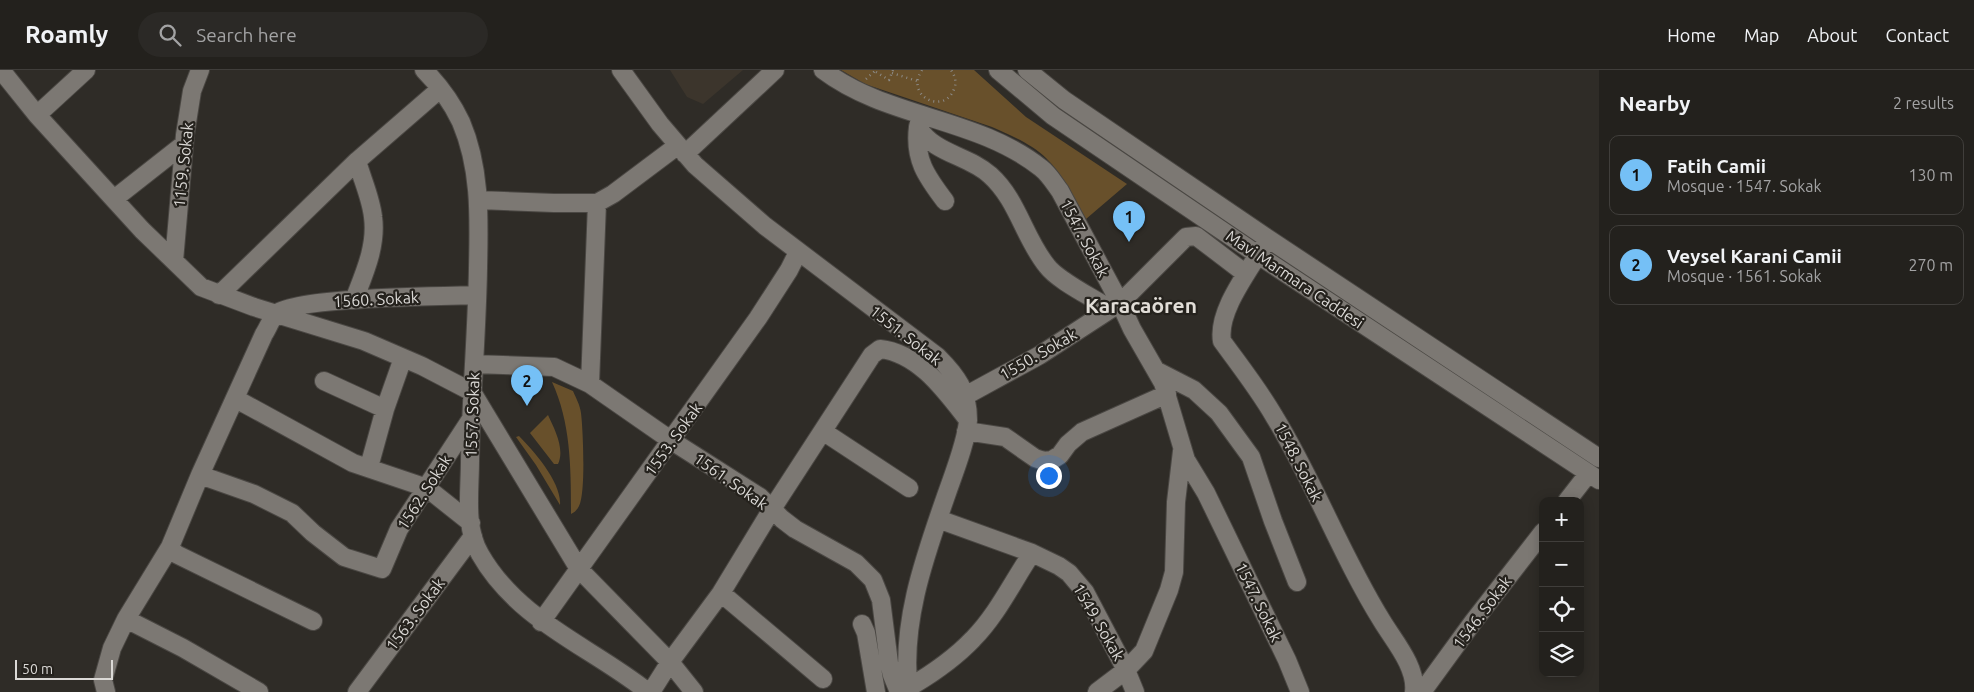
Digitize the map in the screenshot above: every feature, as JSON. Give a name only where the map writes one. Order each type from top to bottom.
[{"type":"street","points":[[1,70],[37,115],[194,282],[208,291],[219,295],[364,341],[472,392],[579,569],[670,662],[694,692]]},
{"type":"street","points":[[37,115],[86,70]]},
{"type":"street","name":"1159. Sokak","points":[[174,262],[184,144],[192,90],[200,70]]},
{"type":"street","name":"1557. Sokak","points":[[424,70],[453,106],[461,123],[473,163],[479,200],[471,419],[472,530],[479,552],[510,595],[541,622],[642,690]]},
{"type":"street","name":"1551. Sokak","points":[[621,70],[681,150],[750,214],[938,358],[954,373],[965,396],[967,426],[910,619],[905,691]]},
{"type":"street","points":[[479,200],[554,203],[596,202],[613,194],[681,150],[775,70]]},
{"type":"street","name":"1547. Sokak","points":[[823,70],[848,86],[919,121],[988,136],[1042,168],[1060,191],[1115,306],[1136,335],[1157,371],[1167,394],[1182,451],[1222,527],[1287,660],[1300,692]]},
{"type":"street","name":"Mavi Marmara Caddesi","points":[[998,70],[1053,116],[1594,477]]},
{"type":"street","points":[[1028,70],[1064,100],[1267,238],[1599,458]]},
{"type":"street","points":[[219,295],[357,161],[440,89]]},
{"type":"street","points":[[919,121],[918,153],[922,168],[945,201]]},
{"type":"street","points":[[919,121],[931,144],[960,157],[990,175],[1008,195],[1030,241],[1047,267],[1115,306]]},
{"type":"street","points":[[114,199],[184,144]]},
{"type":"street","points":[[354,300],[373,244],[373,217],[357,161]]},
{"type":"street","points":[[590,384],[596,202]]},
{"type":"street","name":"1550. Sokak","points":[[965,396],[1040,355],[1115,306],[1180,242],[1191,236],[1196,236],[1246,274]]},
{"type":"street","name":"1548. Sokak","points":[[1267,238],[1224,315],[1220,333],[1222,341],[1276,417],[1368,597],[1403,655],[1412,674],[1414,692]]},
{"type":"street","name":"1553. Sokak","points":[[541,622],[758,318],[790,270],[798,252]]},
{"type":"street","name":"1560. Sokak","points":[[276,314],[295,306],[310,304],[354,300],[477,295]]},
{"type":"street","points":[[106,692],[103,680],[112,648],[126,619],[170,547],[200,475],[264,334],[276,314]]},
{"type":"street","points":[[642,690],[670,662],[721,593],[772,509],[824,432],[872,355],[880,349],[888,350],[901,356],[929,375],[967,426],[1005,437],[1035,458],[1044,461],[1052,460],[1060,455],[1068,444],[1082,432],[1167,394]]},
{"type":"street","points":[[369,467],[385,408],[403,358]]},
{"type":"street","name":"1561. Sokak","points":[[474,364],[554,367],[590,384],[760,498],[795,528],[856,563],[873,580],[881,600],[892,675],[905,691]]},
{"type":"street","points":[[1157,371],[1194,390],[1219,412],[1251,457],[1297,582]]},
{"type":"street","points":[[324,381],[385,408]]},
{"type":"street","points":[[236,399],[353,463],[427,488],[472,530]]},
{"type":"street","name":"1562. Sokak","points":[[200,475],[254,494],[292,513],[313,533],[344,557],[382,569],[399,529],[471,419]]},
{"type":"street","points":[[824,432],[909,488]]},
{"type":"street","points":[[1097,692],[1126,670],[1144,651],[1169,590],[1174,572],[1176,502],[1182,451]]},
{"type":"street","points":[[1572,497],[1594,477]]},
{"type":"street","name":"1549. Sokak","points":[[938,519],[1032,553],[1059,566],[1077,581],[1126,670],[1135,692]]},
{"type":"street","name":"1563. Sokak","points":[[357,692],[472,530]]},
{"type":"street","name":"1546. Sokak","points":[[1422,692],[1473,622],[1539,537]]},
{"type":"street","points":[[170,547],[176,554],[313,621]]},
{"type":"street","points":[[905,691],[942,667],[973,639],[988,622],[1032,553]]},
{"type":"street","points":[[721,593],[823,679]]},
{"type":"street","points":[[126,619],[183,648],[259,692]]},
{"type":"street","points":[[862,624],[866,633],[876,692]]},
{"type":"path","points":[[922,70],[917,81],[922,96],[928,100],[941,101],[950,96],[954,91],[956,84],[951,70]]},
{"type":"path","points":[[865,80],[876,71],[889,80],[893,71],[917,81]]},
{"type":"shaded area","points":[[670,70],[743,70],[703,104],[687,97]]},
{"type":"shaded area","points":[[841,70],[974,70],[1026,117],[1127,184],[1086,219],[1058,171],[1046,158],[1028,144],[992,127],[865,84]]},
{"type":"shaded area","points":[[552,382],[573,391],[581,413],[583,488],[579,506],[571,514],[569,446],[563,414]]},
{"type":"shaded area","points":[[548,415],[560,446],[558,464],[554,464],[530,433]]},
{"type":"shaded area","points":[[519,436],[552,477],[557,487],[560,505],[536,465],[516,437]]},
{"type":"place","name":"Fatih Camii","points":[[1129,242]]},
{"type":"place","name":"Veysel Karani Camii","points":[[527,406]]},
{"type":"district","name":"Karacaören","points":[[1141,305]]}]
